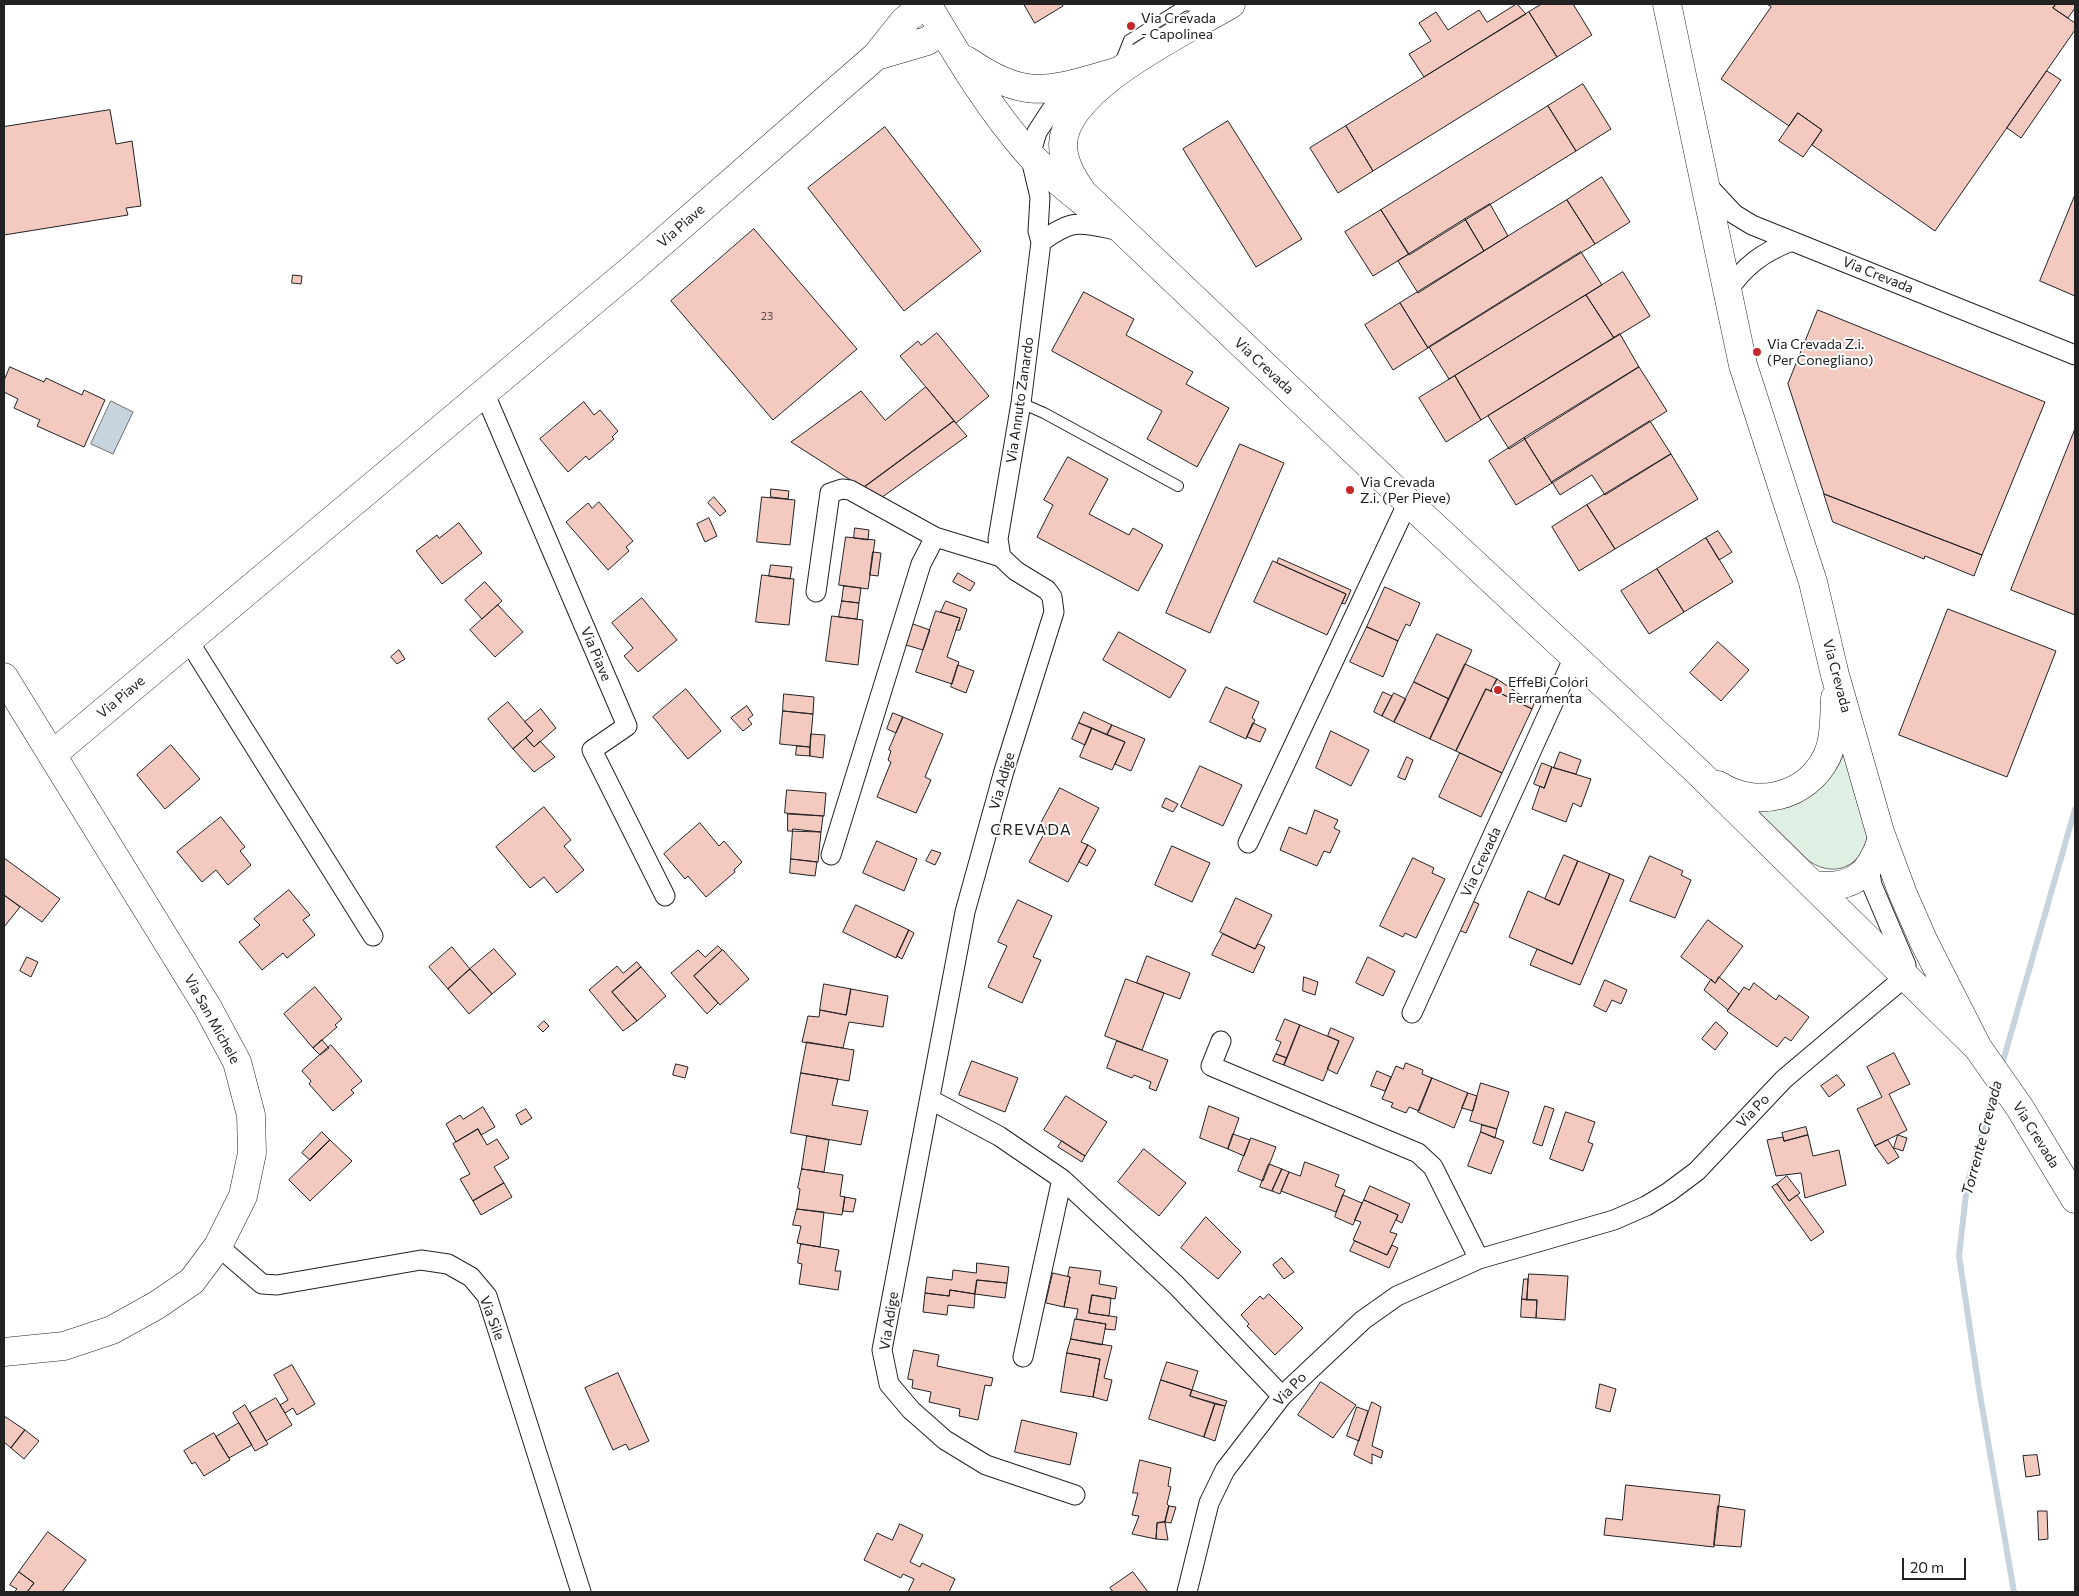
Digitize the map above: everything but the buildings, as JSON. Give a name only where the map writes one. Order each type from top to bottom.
[{"type":"main road","name":"Via Crevada","points":[[926,4],[960,56],[982,95],[1030,154],[1054,178],[1120,231]]},
{"type":"main road","name":"Via Piave","points":[[53,754],[633,268],[876,56],[904,21],[926,4]]},
{"type":"main road","name":"Via Crevada","points":[[1667,4],[1743,365],[1813,582],[1835,675],[1882,838],[1920,934],[1978,1048],[2020,1108],[2075,1199]]},
{"type":"main road","name":"Via Crevada","points":[[1225,7],[1116,72],[1076,108],[1067,123],[1063,144],[1065,161],[1072,177],[1083,193],[1120,231],[1696,770],[1978,1048]]},
{"type":"main road","name":"Via Piave","points":[[876,56],[927,41],[943,31]]},
{"type":"main road","name":"Via Crevada","points":[[960,56],[993,79],[1032,90],[1064,87],[1116,72]]},
{"type":"main road","points":[[1696,770],[1731,793],[1752,798],[1772,798],[1791,791],[1807,782],[1827,756],[1832,740],[1835,675]]},
{"type":"main road","name":"Via San Michele","points":[[4,677],[208,1008],[237,1062],[251,1115],[252,1153],[243,1196],[218,1246],[192,1281],[157,1305],[112,1330],[64,1346],[4,1352]]},
{"type":"main road","points":[[1814,885],[1831,887],[1845,885],[1869,868],[1877,854],[1882,838]]},
{"type":"street","name":"Via Crevada","points":[[1030,154],[1038,132],[1052,110],[1068,98],[1116,72]]},
{"type":"street","name":"Via Annuto Zanardo","points":[[1000,557],[998,539],[1021,403],[1041,242],[1038,231],[1040,197],[1030,154]]},
{"type":"street","name":"Via Crevada","points":[[1703,181],[1734,214],[1752,225],[2075,355]]},
{"type":"street","points":[[1041,242],[1060,228],[1071,225],[1082,224],[1120,231]]},
{"type":"street","points":[[1727,292],[1738,275],[1752,261],[1770,250],[1792,241]]},
{"type":"street","name":"Via Piave","points":[[484,392],[627,726],[592,750],[665,896]]},
{"type":"street","name":"Via Adige","points":[[816,592],[830,493],[842,488],[850,490],[935,537],[1000,557],[1016,571],[1047,590],[1055,605],[965,912],[931,1100],[882,1350],[889,1384],[912,1410],[945,1440],[986,1465],[1075,1495]]},
{"type":"street","points":[[1248,843],[1408,502]]},
{"type":"street","points":[[831,855],[921,564],[935,537]]},
{"type":"street","points":[[188,640],[373,936]]},
{"type":"street","name":"Via Crevada","points":[[1412,1013],[1574,657]]},
{"type":"street","points":[[1869,868],[1872,885],[1906,964],[1906,976]]},
{"type":"street","name":"Via Po","points":[[1187,1592],[1209,1503],[1225,1470],[1282,1396],[1363,1320],[1397,1296],[1480,1259],[1614,1220],[1646,1206],[1669,1192],[1697,1171],[1784,1079],[1906,976]]},
{"type":"street","points":[[1221,1041],[1211,1066],[1418,1152],[1433,1166],[1480,1259]]},
{"type":"street","points":[[931,1100],[999,1136],[1062,1179],[1176,1284],[1282,1396]]},
{"type":"street","points":[[1023,1357],[1062,1179]]},
{"type":"street","name":"Via Sile","points":[[218,1246],[262,1284],[277,1285],[421,1260],[448,1264],[471,1277],[487,1296],[581,1592]]},
{"type":"lane","points":[[1021,403],[1044,413],[1178,486]]},
{"type":"green space","points":[[1845,749],[1868,829],[1866,841],[1857,859],[1849,865],[1830,869],[1820,867],[1809,861],[1759,812],[1787,806],[1812,794],[1832,775],[1840,763]]},
{"type":"shaded area","points":[[111,401],[133,412],[113,454],[91,444]]},
{"type":"waterway","name":"Torrente Crevada","points":[[2001,1068],[2075,809]]},
{"type":"waterway","name":"Torrente Crevada","points":[[1995,1087],[1967,1185],[1959,1256],[1979,1389],[2014,1592]]},
{"type":"place","name":"Via Crevada - Capolinea","points":[[1131,26]]},
{"type":"place","name":"Via Crevada Z.i. (Per Conegliano)","points":[[1757,352]]},
{"type":"place","name":"Via Crevada Z.i. (Per Pieve)","points":[[1350,490]]},
{"type":"place","name":"EffeBi Colori Ferramenta","points":[[1498,690]]},
{"type":"district","name":"CREVADA","points":[[1031,830]]}]
